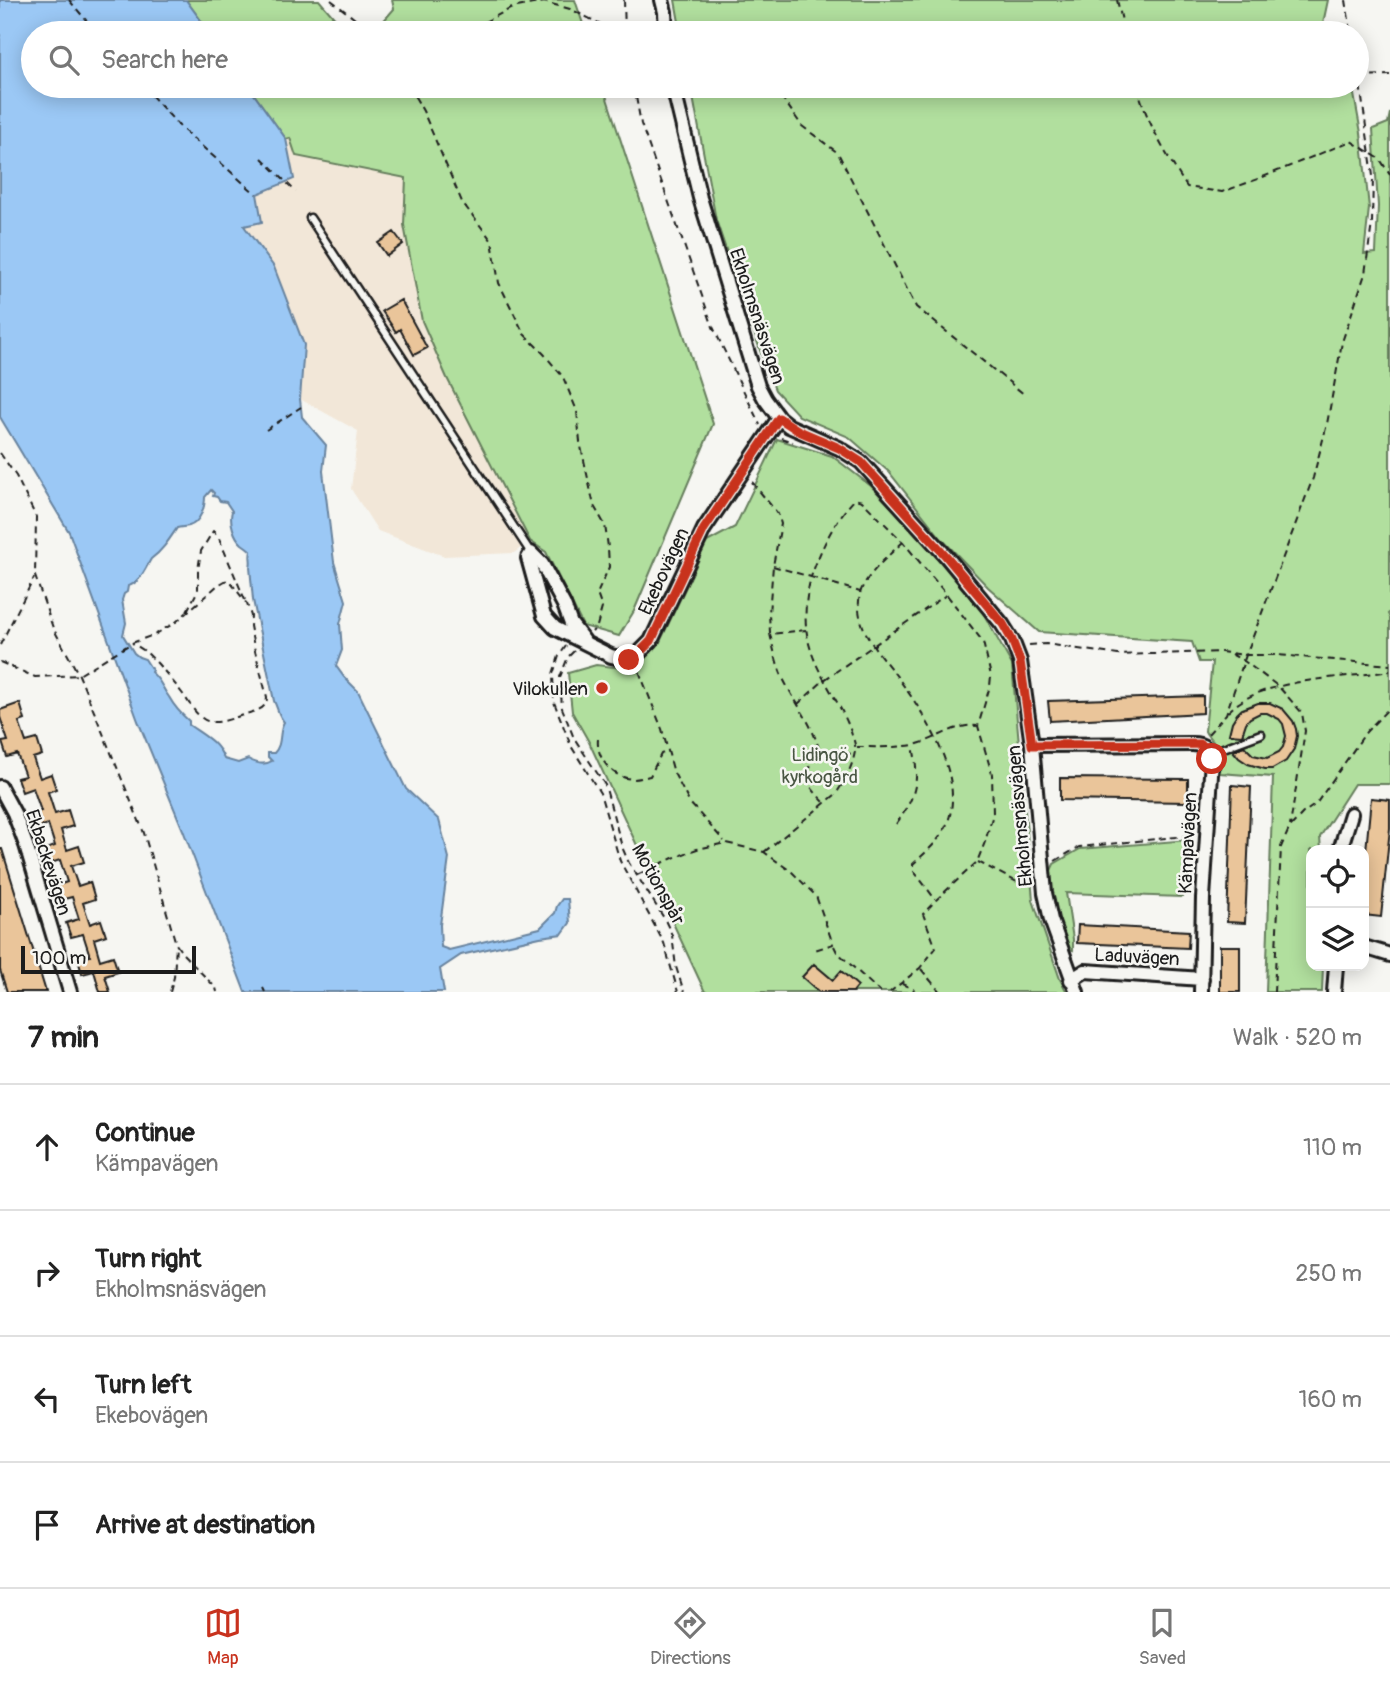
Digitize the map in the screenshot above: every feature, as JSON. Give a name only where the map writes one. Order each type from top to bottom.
[{"type":"street","points":[[662,0],[665,21]]},
{"type":"street","name":"Ekholmsnäsvägen","points":[[676,98],[700,198],[758,386],[765,399],[779,418],[861,462],[946,556],[1003,624],[1012,640],[1020,661],[1032,745],[1044,882],[1051,920],[1074,986]]},
{"type":"street","name":"Ekebovägen","points":[[629,660],[651,641],[704,529],[772,437],[779,418]]},
{"type":"street","points":[[580,640],[542,564],[531,553],[527,558],[544,616],[555,628],[611,656],[629,660]]},
{"type":"street","points":[[1032,745],[1205,749]]},
{"type":"street","name":"Kämpavägen","points":[[1201,986],[1203,898],[1212,759],[1205,749]]},
{"type":"street","name":"Ekbackevägen","points":[[0,787],[14,813],[26,845],[70,992]]},
{"type":"street","points":[[1342,845],[1351,814]]},
{"type":"street","points":[[1369,949],[1390,955]]},
{"type":"street","name":"Laduvägen","points":[[1074,986],[1085,971],[1201,986]]},
{"type":"street","points":[[1334,992],[1336,971]]},
{"type":"lane","points":[[310,218],[531,553]]},
{"type":"lane","points":[[1205,749],[1261,734]]},
{"type":"path","points":[[69,0],[87,21]]},
{"type":"path","points":[[331,0],[358,21]]},
{"type":"path","points":[[624,0],[625,21]]},
{"type":"path","points":[[1117,0],[1122,21]]},
{"type":"path","points":[[1346,0],[1349,21]]},
{"type":"path","points":[[487,21],[512,8],[544,2],[570,9],[594,21]]},
{"type":"path","points":[[1369,76],[1390,75]]},
{"type":"path","points":[[153,98],[180,127],[256,194]]},
{"type":"path","points":[[416,98],[462,202],[492,240],[499,283],[524,334],[563,377],[577,411],[580,442],[594,506],[606,524],[609,567],[597,594],[602,608],[597,625],[580,640],[568,644],[559,656],[553,674],[554,702],[571,746],[600,793],[620,861],[664,943],[678,992]]},
{"type":"path","points":[[636,98],[641,124],[713,327],[740,386],[772,437],[802,445]]},
{"type":"path","points":[[782,98],[802,126],[838,153],[916,307],[1025,395]]},
{"type":"path","points":[[1141,98],[1166,155],[1187,187],[1222,192],[1351,141],[1380,159],[1390,176]]},
{"type":"path","points":[[1226,714],[1320,458],[1342,342],[1365,274],[1372,223],[1373,176],[1363,98]]},
{"type":"path","points":[[262,158],[296,192]]},
{"type":"path","points":[[266,430],[301,407]]},
{"type":"path","points":[[0,453],[16,476],[36,517],[35,576],[53,628],[79,675],[144,833],[176,944],[217,992]]},
{"type":"path","points":[[752,482],[778,514],[781,524],[773,566],[770,634],[785,684],[814,732],[819,749],[806,778],[810,788],[826,803]]},
{"type":"path","points":[[764,852],[835,795],[843,784],[855,754],[856,747],[844,711],[824,680],[810,648],[806,631],[807,594],[818,555],[830,533],[845,509],[855,499],[863,501],[903,542],[983,642],[991,676],[978,726],[992,774],[993,814],[985,842],[977,862],[923,914],[936,948],[920,968],[890,992]]},
{"type":"path","points":[[132,643],[146,652],[202,718],[210,722],[232,718],[265,706],[267,697],[254,647],[251,616],[218,536],[213,531],[201,551],[198,590],[184,615]]},
{"type":"path","points":[[903,542],[879,564],[860,592],[859,609],[863,626],[873,645],[927,721],[952,783],[953,801],[948,822],[938,840],[913,864],[913,870],[936,900]]},
{"type":"path","points":[[773,566],[860,592]]},
{"type":"path","points":[[0,645],[35,576]]},
{"type":"path","points":[[0,662],[35,677],[79,675],[132,643],[156,634],[225,581],[229,580],[247,604]]},
{"type":"path","points":[[798,704],[824,680],[947,595]]},
{"type":"path","points":[[770,634],[806,631]]},
{"type":"path","name":"Motionspår","points":[[580,640],[568,657],[560,677],[562,708],[574,738],[605,785],[628,863],[673,935],[676,967],[684,992]]},
{"type":"path","points":[[1018,646],[1046,644],[1118,655],[1278,655],[1390,665]]},
{"type":"path","points":[[1230,653],[1279,687],[1302,713],[1305,732],[1290,827]]},
{"type":"path","points":[[629,660],[638,668],[662,729],[674,773],[689,802],[726,843]]},
{"type":"path","points":[[1205,749],[1235,704],[1256,693],[1329,677],[1390,671]]},
{"type":"path","points":[[1274,992],[1280,847],[1290,827],[1316,804],[1366,732],[1390,707]]},
{"type":"path","points":[[856,747],[913,745],[962,727],[978,726]]},
{"type":"path","points":[[598,739],[597,748],[610,769],[623,777],[636,780],[650,776],[661,754],[668,750]]},
{"type":"path","points":[[896,824],[910,802],[916,784],[917,765],[913,745]]},
{"type":"path","points":[[819,749],[855,754]]},
{"type":"path","points":[[1042,868],[1079,846],[1207,833]]},
{"type":"path","points":[[636,876],[697,849],[726,843],[764,852],[792,872],[816,896],[837,952],[880,992]]},
{"type":"path","points":[[977,862],[1019,883],[1044,882]]},
{"type":"path","points":[[170,992],[174,977],[176,944]]},
{"type":"path","points":[[815,950],[834,944]]},
{"type":"path","points":[[920,968],[940,992]]},
{"type":"path","points":[[901,983],[915,992]]},
{"type":"path","points":[[263,988],[265,992]]},
{"type":"shaded area","points":[[290,138],[296,156],[406,178],[404,225],[422,321],[447,378],[530,541],[514,553],[444,556],[378,531],[351,489],[358,431],[300,399],[304,345],[244,226],[262,222],[256,194],[294,179],[286,139]]},
{"type":"green space","points":[[186,0],[319,0],[337,21],[201,21]]},
{"type":"green space","points":[[392,0],[575,0],[582,21],[384,21],[394,9]]},
{"type":"green space","points":[[675,0],[1328,0],[1324,21],[679,21]]},
{"type":"green space","points":[[257,98],[607,98],[713,424],[634,611],[619,636],[583,626],[546,552],[530,541],[447,378],[422,321],[404,225],[406,178],[296,156],[290,138],[286,139]]},
{"type":"green space","points":[[693,98],[1355,98],[1369,208],[1364,254],[1376,253],[1378,206],[1373,129],[1388,123],[1390,113],[1390,784],[1354,784],[1320,837],[1321,845],[1306,845],[1306,971],[1323,971],[1322,992],[1266,992],[1273,777],[1220,773],[1219,750],[1205,731],[1212,662],[1199,662],[1192,642],[1039,632],[988,587],[941,538],[889,472],[849,437],[799,416],[775,390],[716,220]]},
{"type":"green space","name":"Lidingö kyrkogård","points":[[777,439],[832,456],[871,486],[916,533],[982,611],[1012,665],[1033,900],[1067,992],[705,992],[589,742],[572,712],[568,673],[596,665],[632,669],[659,644],[707,542],[735,527]]},
{"type":"green space","points":[[1188,840],[1182,897],[1066,893],[1073,950],[1067,948],[1047,879],[1054,864],[1080,849]]},
{"type":"water","points":[[0,0],[186,0],[201,21],[21,21],[21,98],[257,98],[286,139],[294,179],[257,194],[262,222],[244,226],[274,267],[304,345],[300,399],[302,417],[326,445],[323,471],[334,562],[346,601],[340,624],[342,650],[336,666],[358,691],[406,789],[439,820],[449,858],[440,925],[441,947],[449,950],[540,928],[555,913],[562,899],[568,899],[570,923],[562,934],[461,955],[440,969],[444,992],[245,992],[138,721],[69,532],[0,417]],"holes":[[[211,490],[213,496],[226,502],[232,511],[232,524],[239,541],[251,551],[253,600],[274,701],[284,722],[277,749],[274,753],[268,753],[272,761],[266,763],[248,759],[238,763],[224,759],[214,743],[189,725],[189,721],[175,707],[145,659],[134,653],[123,635],[126,623],[122,600],[128,586],[139,579],[151,559],[177,528],[196,522],[203,510],[205,497]]]},
{"type":"building","points":[[394,232],[403,244],[387,256],[378,243]]},
{"type":"building","points":[[401,300],[427,348],[414,355],[400,329],[396,332],[382,311]]},
{"type":"building","points":[[1203,696],[1203,713],[1050,721],[1048,701]]},
{"type":"building","points":[[20,703],[25,720],[19,722],[26,742],[37,739],[42,755],[33,758],[40,778],[51,774],[56,789],[48,792],[55,814],[68,810],[73,826],[61,830],[67,850],[79,846],[84,862],[71,866],[78,886],[90,882],[95,899],[83,903],[90,924],[101,920],[106,935],[94,939],[100,960],[113,956],[118,972],[105,976],[110,992],[100,992],[94,971],[82,974],[78,959],[90,956],[83,934],[71,937],[66,923],[79,919],[72,897],[60,900],[55,886],[67,882],[60,860],[48,864],[44,850],[55,846],[48,824],[37,828],[32,813],[41,811],[33,788],[22,792],[17,778],[25,776],[17,754],[7,757],[2,742],[8,741],[0,710]]},
{"type":"building","points":[[1258,703],[1270,703],[1283,709],[1296,729],[1294,749],[1286,761],[1272,769],[1248,764],[1233,751],[1244,746],[1253,755],[1267,758],[1279,752],[1286,736],[1279,719],[1267,713],[1260,713],[1250,718],[1242,735],[1229,734],[1237,714],[1242,709]]},
{"type":"building","points":[[1060,778],[1188,779],[1188,802],[1060,800]]},
{"type":"building","points":[[1232,785],[1251,787],[1245,923],[1227,922]]},
{"type":"building","points":[[1371,798],[1390,800],[1390,828],[1381,917],[1369,916],[1369,845],[1367,845]]},
{"type":"building","points":[[0,849],[46,992],[7,992],[0,970]]},
{"type":"building","points":[[1078,925],[1189,931],[1188,948],[1077,943]]},
{"type":"building","points":[[1220,946],[1240,946],[1240,992],[1220,992]]},
{"type":"building","points":[[814,964],[833,980],[841,971],[858,986],[853,992],[819,992],[802,977]]},
{"type":"place","name":"Vilokullen","points":[[602,688]]},
{"type":"route","points":[[629,660],[651,641],[704,529],[779,418],[789,426],[839,448],[861,462],[1003,624],[1020,661],[1032,745],[1200,744],[1210,753],[1212,759]]}]
